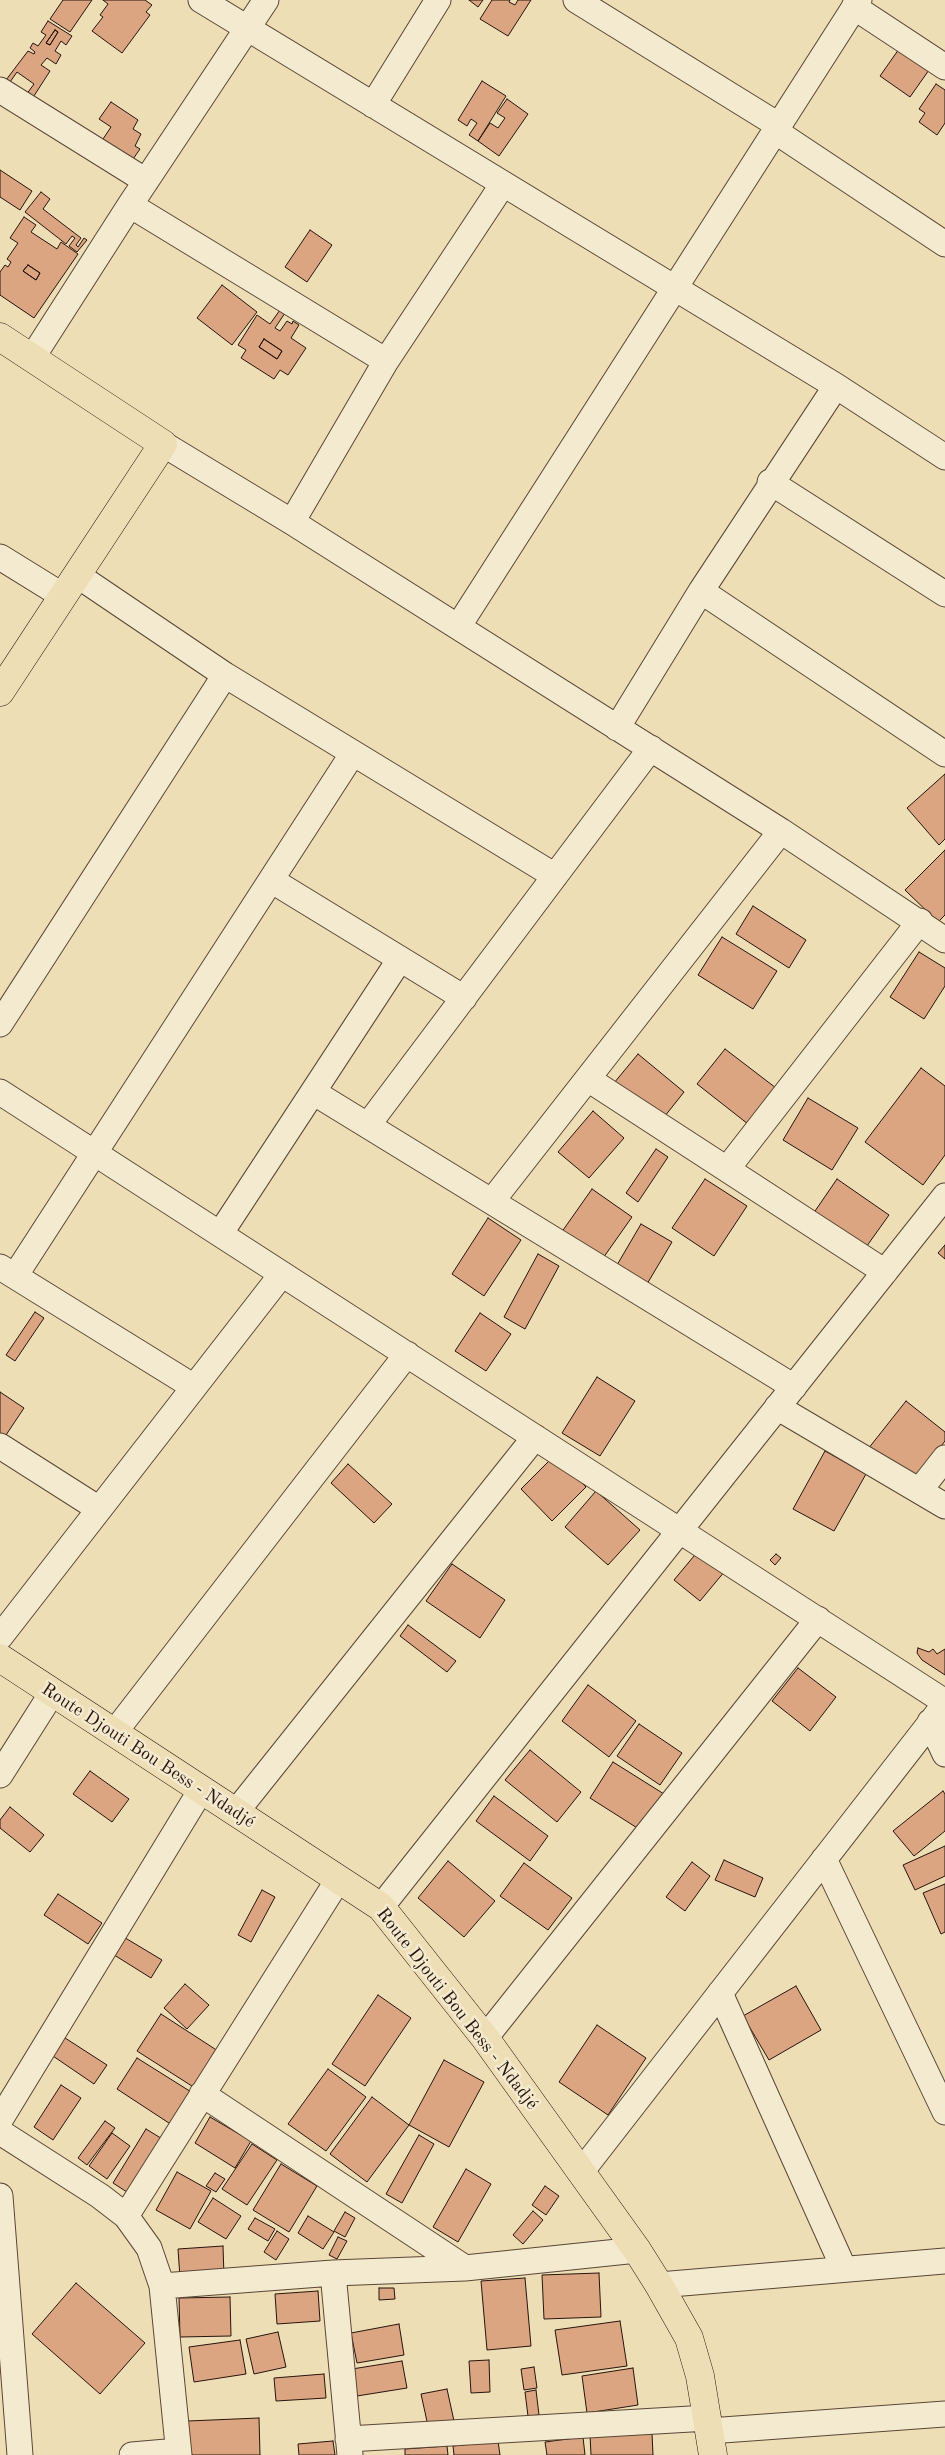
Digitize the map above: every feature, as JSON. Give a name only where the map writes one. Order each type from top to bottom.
[{"type":"main road","points":[[0,337],[163,444],[0,692]]},
{"type":"main road","name":"Route Djouti Bou Bess - Ndadjé","points":[[0,1658],[381,1907],[484,2038],[637,2250],[659,2285],[689,2338],[700,2376],[710,2434]]},
{"type":"street","points":[[201,0],[836,386],[945,457]]},
{"type":"street","points":[[32,358],[130,205],[266,0]]},
{"type":"street","points":[[374,105],[438,0]]},
{"type":"street","points":[[576,0],[607,7],[776,128],[945,244]]},
{"type":"street","points":[[458,627],[856,3],[945,67]]},
{"type":"street","points":[[0,90],[146,181]]},
{"type":"street","points":[[292,522],[386,361],[503,184]]},
{"type":"street","points":[[130,205],[386,361]]},
{"type":"street","points":[[618,728],[770,482],[836,386]]},
{"type":"street","points":[[163,444],[292,522],[651,748],[781,831],[945,940]]},
{"type":"street","points":[[770,482],[945,594]]},
{"type":"street","points":[[0,557],[70,586],[225,675],[555,876]]},
{"type":"street","points":[[701,591],[942,745]]},
{"type":"street","points":[[0,1024],[225,675]]},
{"type":"street","points":[[368,1125],[651,748]]},
{"type":"street","points":[[194,1387],[8,1272],[95,1152],[353,753]]},
{"type":"street","points":[[492,1202],[781,831]]},
{"type":"street","points":[[271,880],[464,998]]},
{"type":"street","points":[[727,1169],[920,922]]},
{"type":"street","points":[[220,1234],[400,958]]},
{"type":"street","points":[[588,1078],[885,1272]]},
{"type":"street","points":[[0,1092],[818,1619],[940,1709],[945,1754]]},
{"type":"street","points":[[313,1092],[794,1387]]},
{"type":"street","points":[[381,1907],[945,1196]]},
{"type":"street","points":[[0,1637],[282,1274]]},
{"type":"street","points":[[114,1733],[407,1354]]},
{"type":"street","points":[[777,1407],[945,1506]]},
{"type":"street","points":[[236,1812],[535,1437]]},
{"type":"street","points":[[0,1446],[99,1509]]},
{"type":"street","points":[[920,1490],[945,1458]]},
{"type":"street","points":[[484,2038],[818,1619]]},
{"type":"street","points":[[0,1775],[52,1693]]},
{"type":"street","points":[[581,2172],[940,1709]]},
{"type":"street","points":[[0,2120],[201,1790]]},
{"type":"street","points":[[824,1859],[945,2112]]},
{"type":"street","points":[[126,2216],[338,1880]]},
{"type":"street","points":[[720,1993],[844,2269]]},
{"type":"street","points":[[202,2094],[464,2268]]},
{"type":"street","points":[[0,2132],[100,2196],[126,2216],[149,2248],[162,2286],[179,2453],[132,2455]]},
{"type":"street","points":[[0,2196],[20,2455]]},
{"type":"street","points":[[162,2286],[333,2273],[464,2268],[637,2250]]},
{"type":"street","points":[[659,2285],[945,2261]]},
{"type":"street","points":[[333,2273],[349,2447],[710,2434],[945,2414]]},
{"type":"building","points":[[63,0],[92,0],[70,32],[50,19]]},
{"type":"building","points":[[103,0],[145,0],[152,5],[146,12],[150,15],[122,53],[92,31],[103,17],[100,15],[108,4]]},
{"type":"building","points":[[469,0],[483,0],[478,7]]},
{"type":"building","points":[[492,0],[510,0],[509,2],[515,5],[518,0],[531,0],[508,36],[480,19]]},
{"type":"building","points":[[48,21],[72,36],[66,45],[61,41],[55,51],[61,55],[56,64],[47,58],[41,65],[50,71],[32,99],[26,95],[34,84],[17,72],[10,82],[6,80],[28,51],[34,54],[35,52],[30,48],[33,43],[38,46],[46,35],[41,32]],"holes":[[[55,30],[58,32],[50,45],[46,43]]]},
{"type":"building","points":[[55,30],[58,32],[50,45],[46,43]]},
{"type":"building","points":[[899,49],[929,70],[910,97],[880,76]]},
{"type":"building","points":[[482,81],[506,96],[478,141],[469,135],[477,123],[471,119],[467,126],[458,120]]},
{"type":"building","points":[[936,84],[945,90],[945,123],[937,135],[919,122],[925,113],[919,109]]},
{"type":"building","points":[[507,99],[528,114],[499,156],[478,141],[490,123],[498,128],[505,118],[497,113]]},
{"type":"building","points":[[111,102],[138,120],[133,129],[141,134],[135,146],[140,149],[131,162],[101,142],[111,127],[99,119]]},
{"type":"building","points":[[0,170],[32,191],[20,210],[0,197]]},
{"type":"building","points":[[41,192],[50,199],[43,209],[81,238],[76,245],[78,247],[84,238],[87,240],[77,252],[69,246],[75,238],[72,236],[66,244],[25,212]]},
{"type":"building","points":[[24,217],[36,225],[31,232],[57,249],[61,242],[78,254],[34,318],[0,295],[0,272],[5,265],[8,267],[11,262],[7,259],[18,243],[10,238]],"holes":[[[28,265],[40,273],[36,280],[23,271]]]},
{"type":"building","points":[[310,230],[332,245],[307,282],[285,267]]},
{"type":"building","points":[[28,265],[40,273],[36,280],[23,271]]},
{"type":"building","points":[[222,285],[257,312],[232,345],[197,318]]},
{"type":"building","points":[[280,310],[285,313],[275,328],[280,331],[287,321],[292,324],[293,321],[299,325],[291,338],[306,348],[288,375],[280,370],[274,379],[241,358],[246,350],[238,345],[257,315],[270,324]],"holes":[[[264,339],[282,351],[277,359],[259,347]]]},
{"type":"building","points":[[264,339],[282,351],[277,359],[259,347]]},
{"type":"building","points":[[945,774],[945,839],[939,845],[907,808]]},
{"type":"building","points":[[945,850],[945,915],[938,922],[905,890]]},
{"type":"building","points":[[753,906],[806,940],[789,968],[736,934]]},
{"type":"building","points":[[722,937],[777,971],[753,1009],[698,975]]},
{"type":"building","points":[[919,952],[945,968],[945,986],[924,1019],[890,997]]},
{"type":"building","points":[[725,1049],[776,1088],[748,1124],[697,1084]]},
{"type":"building","points":[[638,1054],[684,1092],[661,1121],[614,1083]]},
{"type":"building","points":[[921,1068],[945,1086],[945,1155],[923,1185],[865,1142]]},
{"type":"building","points":[[808,1098],[858,1128],[832,1170],[783,1140]]},
{"type":"building","points":[[593,1111],[624,1138],[589,1178],[558,1152]]},
{"type":"building","points":[[656,1149],[668,1157],[638,1202],[626,1193]]},
{"type":"building","points":[[705,1179],[747,1206],[714,1256],[672,1228]]},
{"type":"building","points":[[837,1179],[889,1215],[864,1250],[813,1214]]},
{"type":"building","points":[[592,1189],[632,1217],[601,1261],[561,1233]]},
{"type":"building","points":[[488,1218],[521,1240],[484,1296],[452,1274]]},
{"type":"building","points":[[641,1224],[672,1242],[647,1284],[617,1265]]},
{"type":"building","points":[[945,1245],[945,1259],[938,1253]]},
{"type":"building","points":[[538,1254],[559,1266],[525,1329],[504,1317]]},
{"type":"building","points":[[35,1312],[44,1318],[15,1361],[6,1355]]},
{"type":"building","points":[[480,1313],[511,1334],[486,1371],[455,1351]]},
{"type":"building","points":[[597,1377],[635,1401],[600,1456],[562,1433]]},
{"type":"building","points":[[0,1392],[24,1408],[4,1438],[0,1435]]},
{"type":"building","points":[[906,1401],[945,1432],[945,1441],[911,1484],[868,1449]]},
{"type":"building","points":[[825,1451],[866,1474],[834,1531],[793,1509]]},
{"type":"building","points":[[555,1455],[586,1487],[552,1521],[521,1489]]},
{"type":"building","points":[[348,1464],[392,1504],[374,1523],[331,1483]]},
{"type":"building","points":[[596,1491],[640,1530],[608,1565],[565,1527]]},
{"type":"building","points":[[699,1550],[725,1571],[700,1601],[674,1580]]},
{"type":"building","points":[[776,1554],[781,1558],[775,1565],[770,1560]]},
{"type":"building","points":[[452,1564],[505,1600],[480,1638],[426,1601]]},
{"type":"building","points":[[408,1625],[456,1661],[447,1672],[400,1636]]},
{"type":"building","points":[[918,1648],[929,1652],[933,1649],[937,1654],[945,1649],[945,1675],[922,1660],[917,1653]]},
{"type":"building","points":[[798,1668],[836,1697],[810,1731],[772,1701]]},
{"type":"building","points":[[588,1685],[636,1721],[609,1757],[562,1721]]},
{"type":"building","points":[[639,1724],[682,1753],[660,1785],[617,1756]]},
{"type":"building","points":[[530,1750],[581,1792],[557,1822],[505,1780]]},
{"type":"building","points":[[613,1762],[664,1794],[642,1831],[590,1798]]},
{"type":"building","points":[[90,1771],[129,1799],[112,1822],[73,1794]]},
{"type":"building","points":[[943,1791],[945,1794],[945,1831],[914,1856],[893,1831]]},
{"type":"building","points":[[494,1796],[548,1836],[530,1861],[476,1821]]},
{"type":"building","points":[[10,1807],[44,1835],[30,1852],[0,1828],[0,1820]]},
{"type":"building","points":[[945,1846],[945,1876],[915,1890],[903,1865]]},
{"type":"building","points":[[724,1860],[763,1878],[755,1897],[715,1880]]},
{"type":"building","points":[[448,1861],[495,1901],[464,1937],[418,1898]]},
{"type":"building","points":[[692,1862],[710,1876],[685,1911],[666,1897]]},
{"type":"building","points":[[524,1863],[572,1898],[548,1930],[500,1896]]},
{"type":"building","points":[[945,1884],[945,1932],[941,1934],[923,1893]]},
{"type":"building","points":[[262,1890],[275,1897],[251,1942],[238,1935]]},
{"type":"building","points":[[58,1894],[102,1923],[88,1944],[44,1915]]},
{"type":"building","points":[[122,1936],[162,1960],[151,1978],[111,1953]]},
{"type":"building","points":[[185,1984],[209,2005],[187,2029],[164,2008]]},
{"type":"building","points":[[796,1986],[821,2030],[769,2060],[743,2016]]},
{"type":"building","points":[[378,1995],[411,2018],[365,2086],[332,2064]]},
{"type":"building","points":[[161,2014],[218,2051],[195,2088],[137,2051]]},
{"type":"building","points":[[597,2025],[646,2058],[608,2115],[559,2082]]},
{"type":"building","points":[[62,2036],[107,2065],[94,2084],[50,2054]]},
{"type":"building","points":[[137,2058],[196,2095],[175,2127],[117,2089]]},
{"type":"building","points":[[444,2060],[484,2082],[449,2147],[409,2125]]},
{"type":"building","points":[[328,2069],[366,2097],[326,2151],[288,2124]]},
{"type":"building","points":[[61,2085],[81,2098],[53,2140],[34,2127]]},
{"type":"building","points":[[372,2097],[409,2125],[367,2182],[330,2154]]},
{"type":"building","points":[[210,2117],[251,2141],[235,2168],[195,2143]]},
{"type":"building","points":[[105,2121],[115,2128],[87,2165],[78,2158]]},
{"type":"building","points":[[146,2129],[164,2140],[130,2194],[113,2183]]},
{"type":"building","points":[[112,2133],[130,2146],[107,2179],[89,2166]]},
{"type":"building","points":[[419,2135],[434,2144],[402,2203],[386,2194]]},
{"type":"building","points":[[252,2144],[277,2160],[247,2205],[222,2189]]},
{"type":"building","points":[[281,2164],[317,2186],[289,2232],[253,2210]]},
{"type":"building","points":[[466,2169],[491,2184],[458,2242],[433,2227]]},
{"type":"building","points":[[177,2172],[211,2191],[190,2229],[156,2210]]},
{"type":"building","points":[[215,2173],[225,2179],[216,2192],[206,2186]]},
{"type":"building","points":[[545,2186],[559,2196],[546,2215],[532,2205]]},
{"type":"building","points":[[213,2198],[241,2216],[226,2239],[198,2222]]},
{"type":"building","points":[[533,2211],[543,2220],[523,2244],[513,2235]]},
{"type":"building","points":[[345,2212],[355,2218],[345,2237],[334,2231]]},
{"type":"building","points":[[308,2216],[334,2232],[323,2249],[298,2233]]},
{"type":"building","points":[[255,2218],[275,2229],[268,2241],[248,2229]]},
{"type":"building","points":[[277,2231],[289,2239],[276,2260],[264,2252]]},
{"type":"building","points":[[338,2237],[347,2241],[337,2259],[329,2255]]},
{"type":"building","points":[[223,2246],[224,2276],[180,2278],[178,2249]]},
{"type":"building","points":[[599,2273],[601,2317],[544,2319],[542,2275]]},
{"type":"building","points":[[525,2278],[531,2346],[487,2350],[481,2281]]},
{"type":"building","points":[[76,2283],[145,2343],[100,2394],[32,2334]]},
{"type":"building","points":[[379,2288],[394,2288],[395,2299],[379,2300]]},
{"type":"building","points":[[318,2291],[320,2321],[277,2324],[275,2294]]},
{"type":"building","points":[[230,2297],[231,2336],[180,2337],[179,2298]]},
{"type":"building","points":[[620,2321],[627,2366],[562,2375],[555,2330]]},
{"type":"building","points":[[399,2324],[404,2355],[357,2363],[351,2333]]},
{"type":"building","points":[[278,2332],[286,2367],[254,2374],[246,2339]]},
{"type":"building","points":[[240,2340],[246,2374],[194,2382],[189,2347]]},
{"type":"building","points":[[489,2360],[490,2392],[471,2393],[469,2361]]},
{"type":"building","points":[[402,2361],[407,2388],[357,2396],[352,2369]]},
{"type":"building","points":[[534,2367],[537,2388],[524,2390],[521,2369]]},
{"type":"building","points":[[633,2368],[638,2405],[587,2413],[582,2376]]},
{"type":"building","points":[[324,2374],[326,2398],[276,2401],[274,2378]]},
{"type":"building","points":[[447,2389],[454,2421],[428,2426],[421,2394]]},
{"type":"building","points":[[536,2390],[539,2415],[528,2416],[525,2392]]},
{"type":"building","points":[[259,2418],[260,2455],[190,2455],[188,2421]]},
{"type":"building","points":[[652,2433],[653,2455],[591,2455],[590,2435]]},
{"type":"building","points":[[583,2437],[585,2455],[547,2455],[545,2442]]},
{"type":"building","points":[[333,2441],[335,2455],[299,2455],[298,2444]]},
{"type":"building","points":[[498,2441],[500,2455],[454,2455],[453,2446]]},
{"type":"building","points":[[447,2446],[448,2455],[405,2455],[405,2449]]}]
